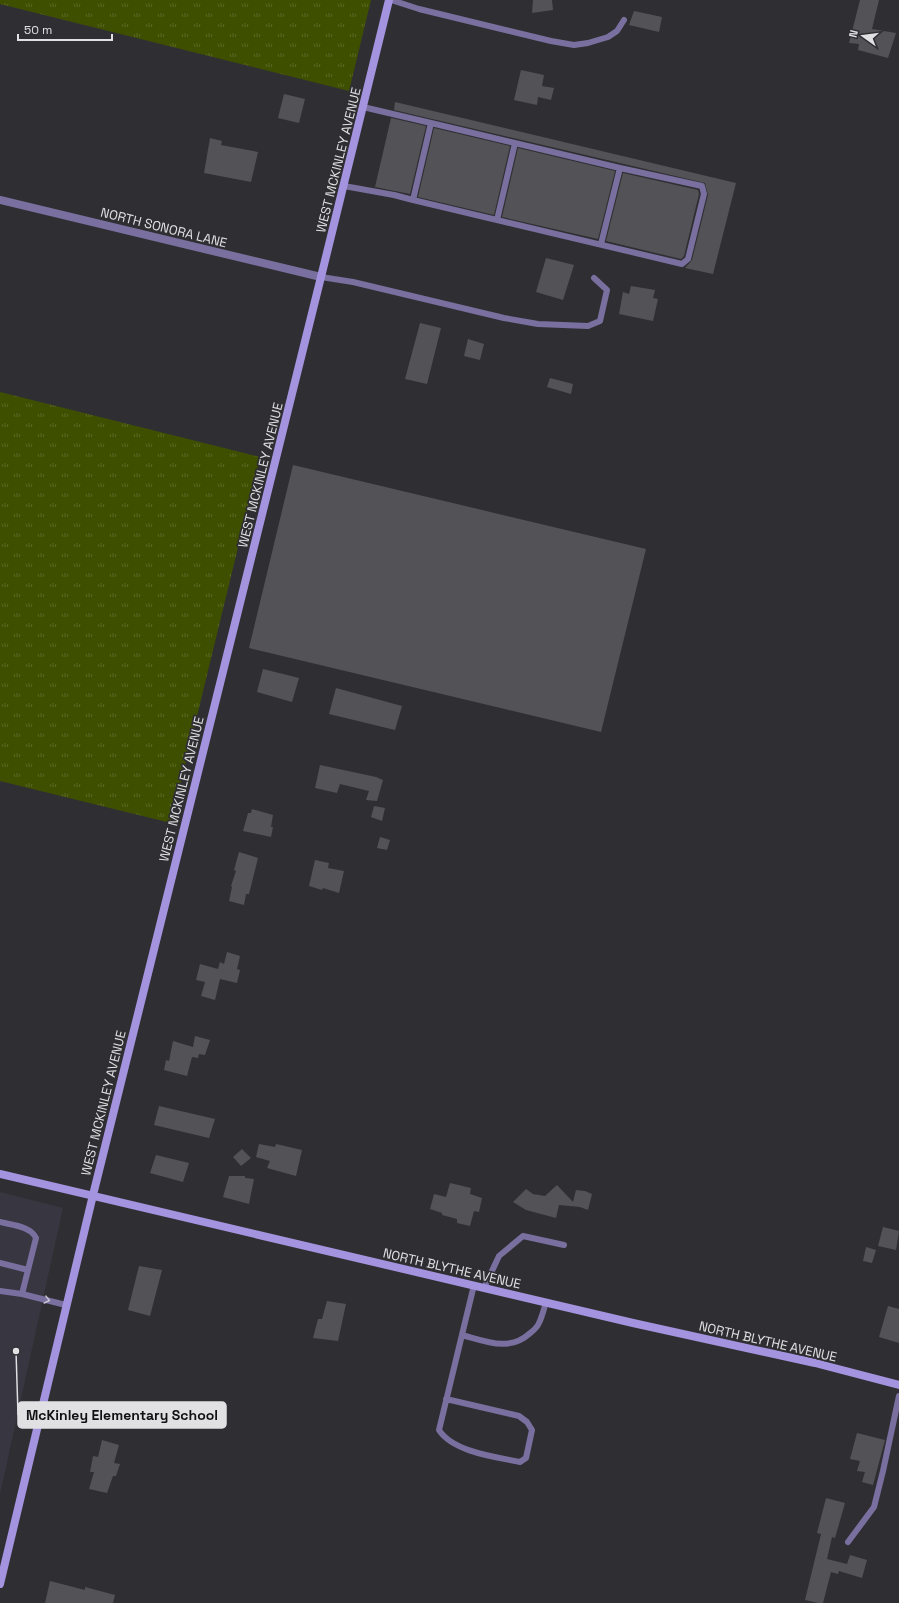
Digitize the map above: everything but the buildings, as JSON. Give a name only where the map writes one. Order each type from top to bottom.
[{"type":"main road","name":"WEST MCKINLEY AVENUE","points":[[0,1584],[92,1195],[390,0]]},
{"type":"main road","name":"NORTH BLYTHE AVENUE","points":[[0,1174],[633,1323],[815,1364],[899,1385]]},
{"type":"street","name":"NORTH SONORA LANE","points":[[0,200],[322,277]]},
{"type":"lane","points":[[390,0],[419,9],[551,41],[574,45],[588,43],[608,37],[617,31],[624,20]]},
{"type":"lane","points":[[344,186],[394,195],[682,264],[688,259],[704,194],[702,186],[363,107]]},
{"type":"lane","points":[[413,200],[431,123]]},
{"type":"lane","points":[[497,220],[515,143]]},
{"type":"lane","points":[[601,244],[620,168]]},
{"type":"lane","points":[[322,277],[353,282],[504,318],[538,324],[564,326],[588,326],[600,321],[607,290],[594,278]]},
{"type":"lane","points":[[0,1222],[28,1230],[34,1233],[36,1238],[22,1294]]},
{"type":"lane","points":[[484,1288],[499,1256],[523,1236],[564,1245]]},
{"type":"lane","points":[[0,1263],[28,1270]]},
{"type":"lane","points":[[446,1399],[519,1416],[527,1422],[532,1430],[526,1458],[520,1462],[462,1448],[443,1437],[439,1430],[446,1399],[474,1285]]},
{"type":"lane","points":[[0,1291],[22,1294],[66,1305]]},
{"type":"lane","points":[[462,1335],[499,1344],[506,1345],[514,1343],[524,1338],[536,1328],[540,1321],[546,1302]]},
{"type":"lane","points":[[848,1542],[874,1507],[899,1396]]},
{"type":"shaded area","points":[[0,1192],[63,1208],[0,1494]]},
{"type":"green space","points":[[0,0],[371,0],[349,91],[0,4]]},
{"type":"green space","points":[[0,392],[260,457],[171,823],[0,781]]},
{"type":"place","name":"McKinley Elementary School","points":[[16,1351]]}]
